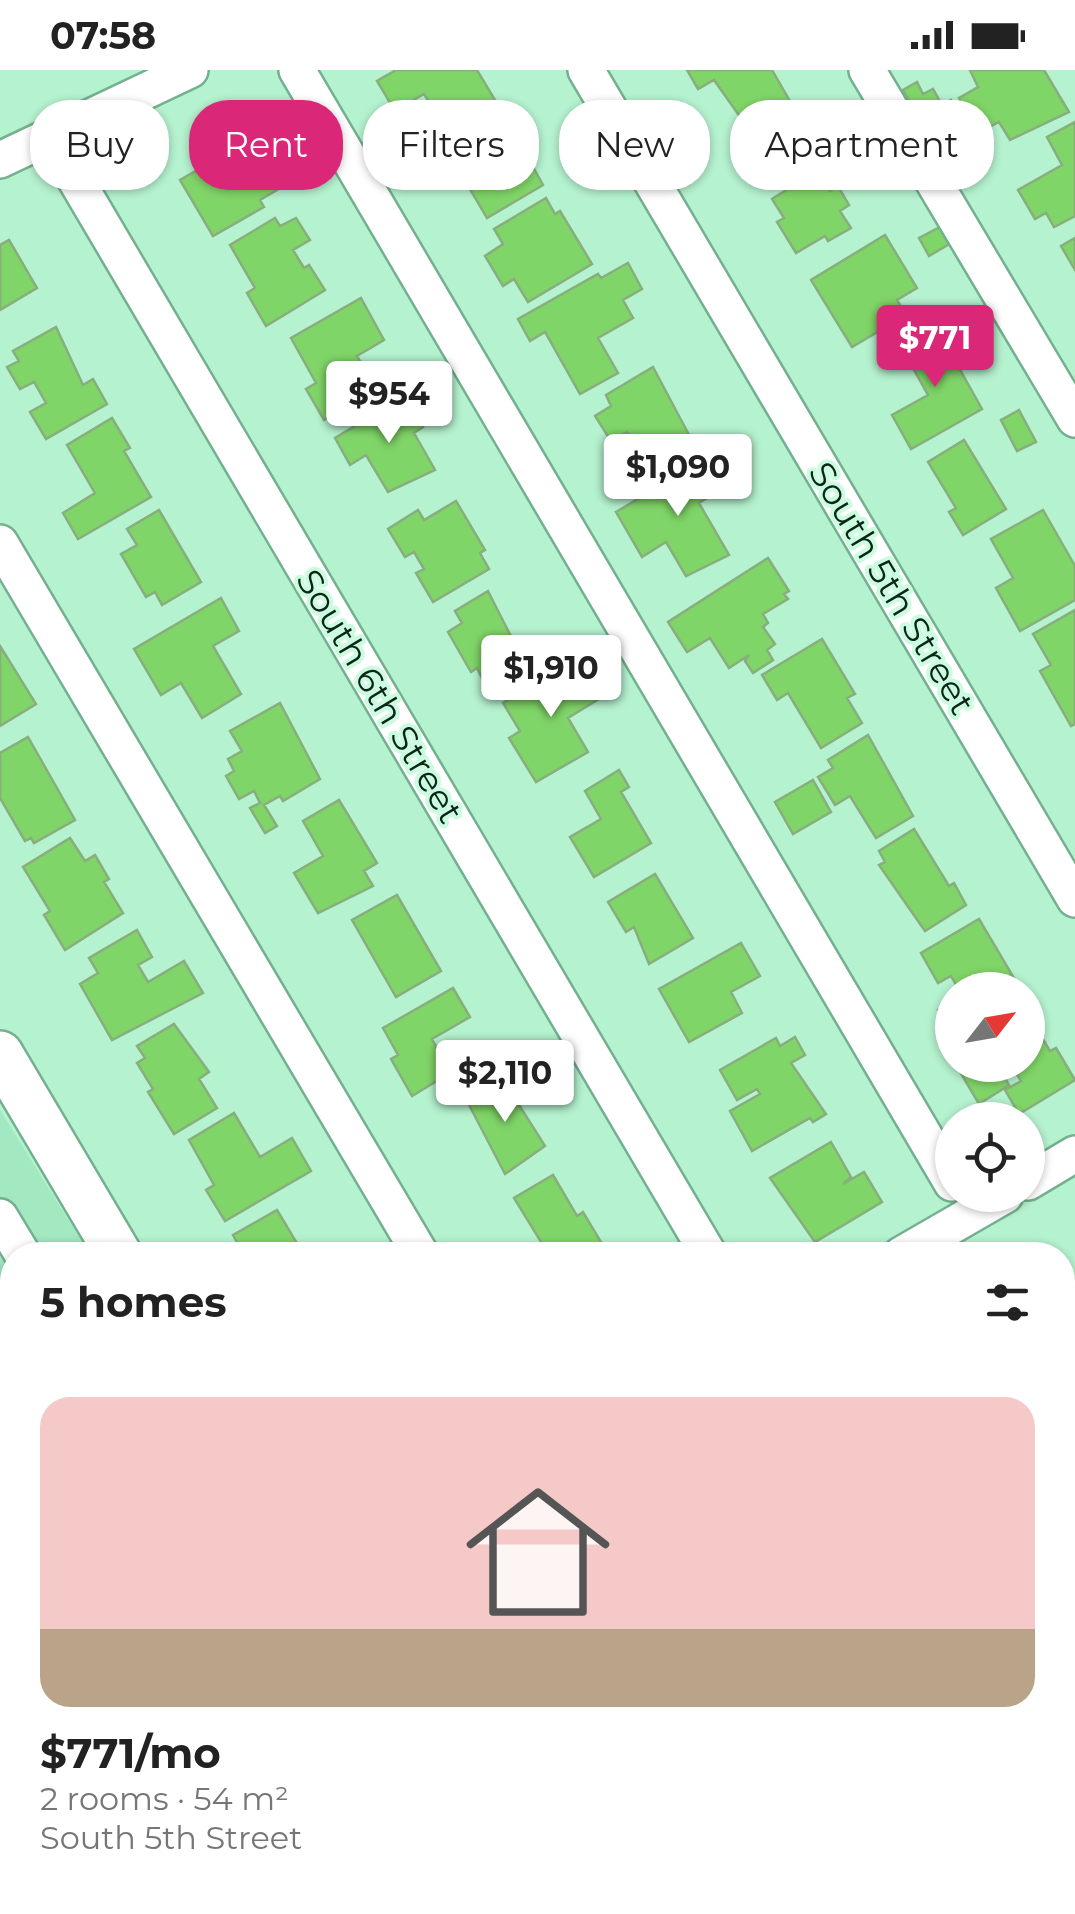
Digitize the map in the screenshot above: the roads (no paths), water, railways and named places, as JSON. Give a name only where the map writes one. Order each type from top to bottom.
[{"type":"main road","points":[[0,1054],[110,1242]]},
{"type":"street","points":[[126,100],[190,70]]},
{"type":"street","points":[[298,70],[935,1154]]},
{"type":"street","name":"South 5th Street","points":[[586,70],[1075,899]]},
{"type":"street","points":[[868,70],[1075,419]]},
{"type":"street","points":[[0,160],[30,146]]},
{"type":"street","name":"South 6th Street","points":[[82,190],[702,1242]]},
{"type":"street","points":[[0,542],[413,1242]]},
{"type":"street","points":[[1045,1172],[1075,1154]]},
{"type":"street","points":[[918,1242],[956,1212]]},
{"type":"street","points":[[0,1216],[15,1242]]}]
